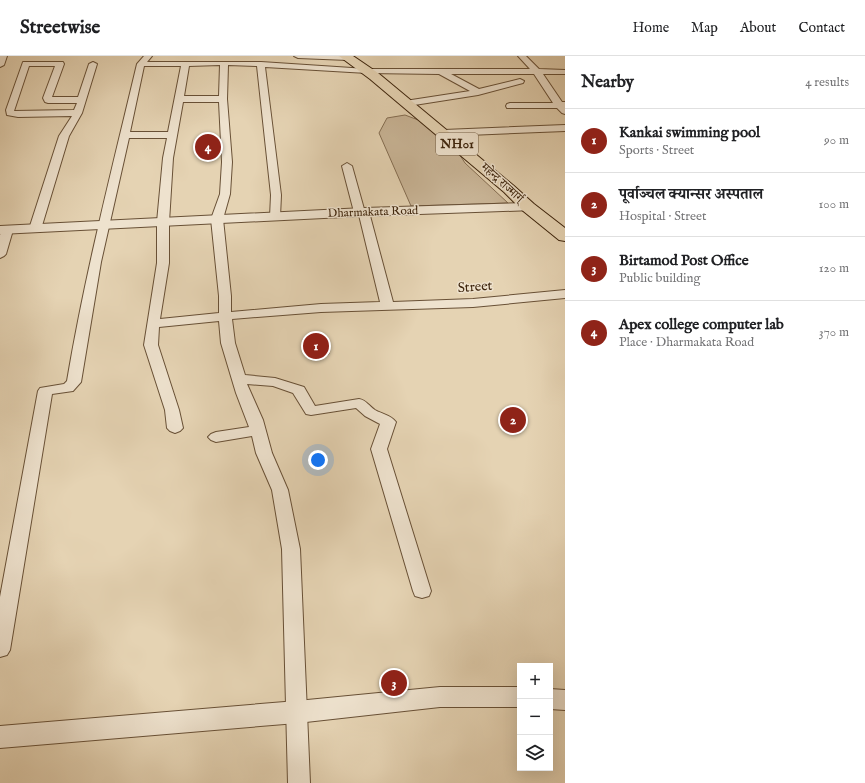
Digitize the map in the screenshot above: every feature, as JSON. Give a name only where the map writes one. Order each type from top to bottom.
[{"type":"highway","name":"महेन्द्र राज्मार्ग्","points":[[347,57],[367,71],[444,133],[510,189],[528,207],[565,236]]},
{"type":"street","points":[[0,65],[3,56]]},
{"type":"street","points":[[0,650],[45,391],[68,388],[74,382],[103,225],[141,64],[148,56]]},
{"type":"street","points":[[298,56],[347,57]]},
{"type":"street","points":[[522,56],[537,72],[563,107]]},
{"type":"street","points":[[175,428],[172,410],[151,345],[152,324],[163,263],[163,222],[168,158],[171,135],[186,63]]},
{"type":"street","points":[[224,63],[223,99],[227,162],[226,194],[217,219],[225,296],[225,316],[228,343],[239,379],[258,430],[264,453],[280,490],[292,550],[299,783]]},
{"type":"street","points":[[78,113],[18,114],[10,113],[10,110],[26,64],[60,64],[47,98],[48,100],[83,100]]},
{"type":"street","points":[[35,229],[64,136],[78,113],[93,64]]},
{"type":"street","points":[[141,64],[261,64],[367,71],[565,72]]},
{"type":"street","points":[[261,64],[276,195],[275,217]]},
{"type":"street","points":[[408,104],[478,92],[520,81],[443,72]]},
{"type":"street","points":[[443,72],[478,92]]},
{"type":"street","points":[[552,94],[565,94]]},
{"type":"street","points":[[178,99],[223,99]]},
{"type":"street","points":[[510,106],[563,107]]},
{"type":"street","points":[[444,133],[565,128]]},
{"type":"street","points":[[125,135],[171,135]]},
{"type":"street","points":[[347,166],[387,305]]},
{"type":"street","name":"Dharmakata Road","points":[[3,230],[361,212],[528,207]]},
{"type":"street","points":[[0,254],[3,230]]},
{"type":"street","name":"Street","points":[[152,324],[321,308],[473,303],[565,294]]},
{"type":"street","points":[[239,379],[275,382],[299,390],[311,411],[359,403],[370,414],[388,422],[379,449],[422,591]]},
{"type":"street","points":[[216,437],[258,430]]},
{"type":"street","points":[[0,737],[297,712],[440,697],[517,697]]},
{"type":"street","points":[[553,699],[565,700]]},
{"type":"shaded area","points":[[405,115],[421,121],[458,152],[465,163],[508,203],[411,206],[379,133],[387,118]]},
{"type":"water","points":[[325,338],[329,354],[307,355],[303,339]]},
{"type":"place","name":"Apex college computer lab","points":[[208,147]]},
{"type":"place","name":"Kankai swimming pool","points":[[316,346]]},
{"type":"place","name":"पूर्वाञ्चल क्यान्सर अस्पताल","points":[[513,420]]},
{"type":"place","name":"Birtamod Post Office","points":[[394,683]]}]
